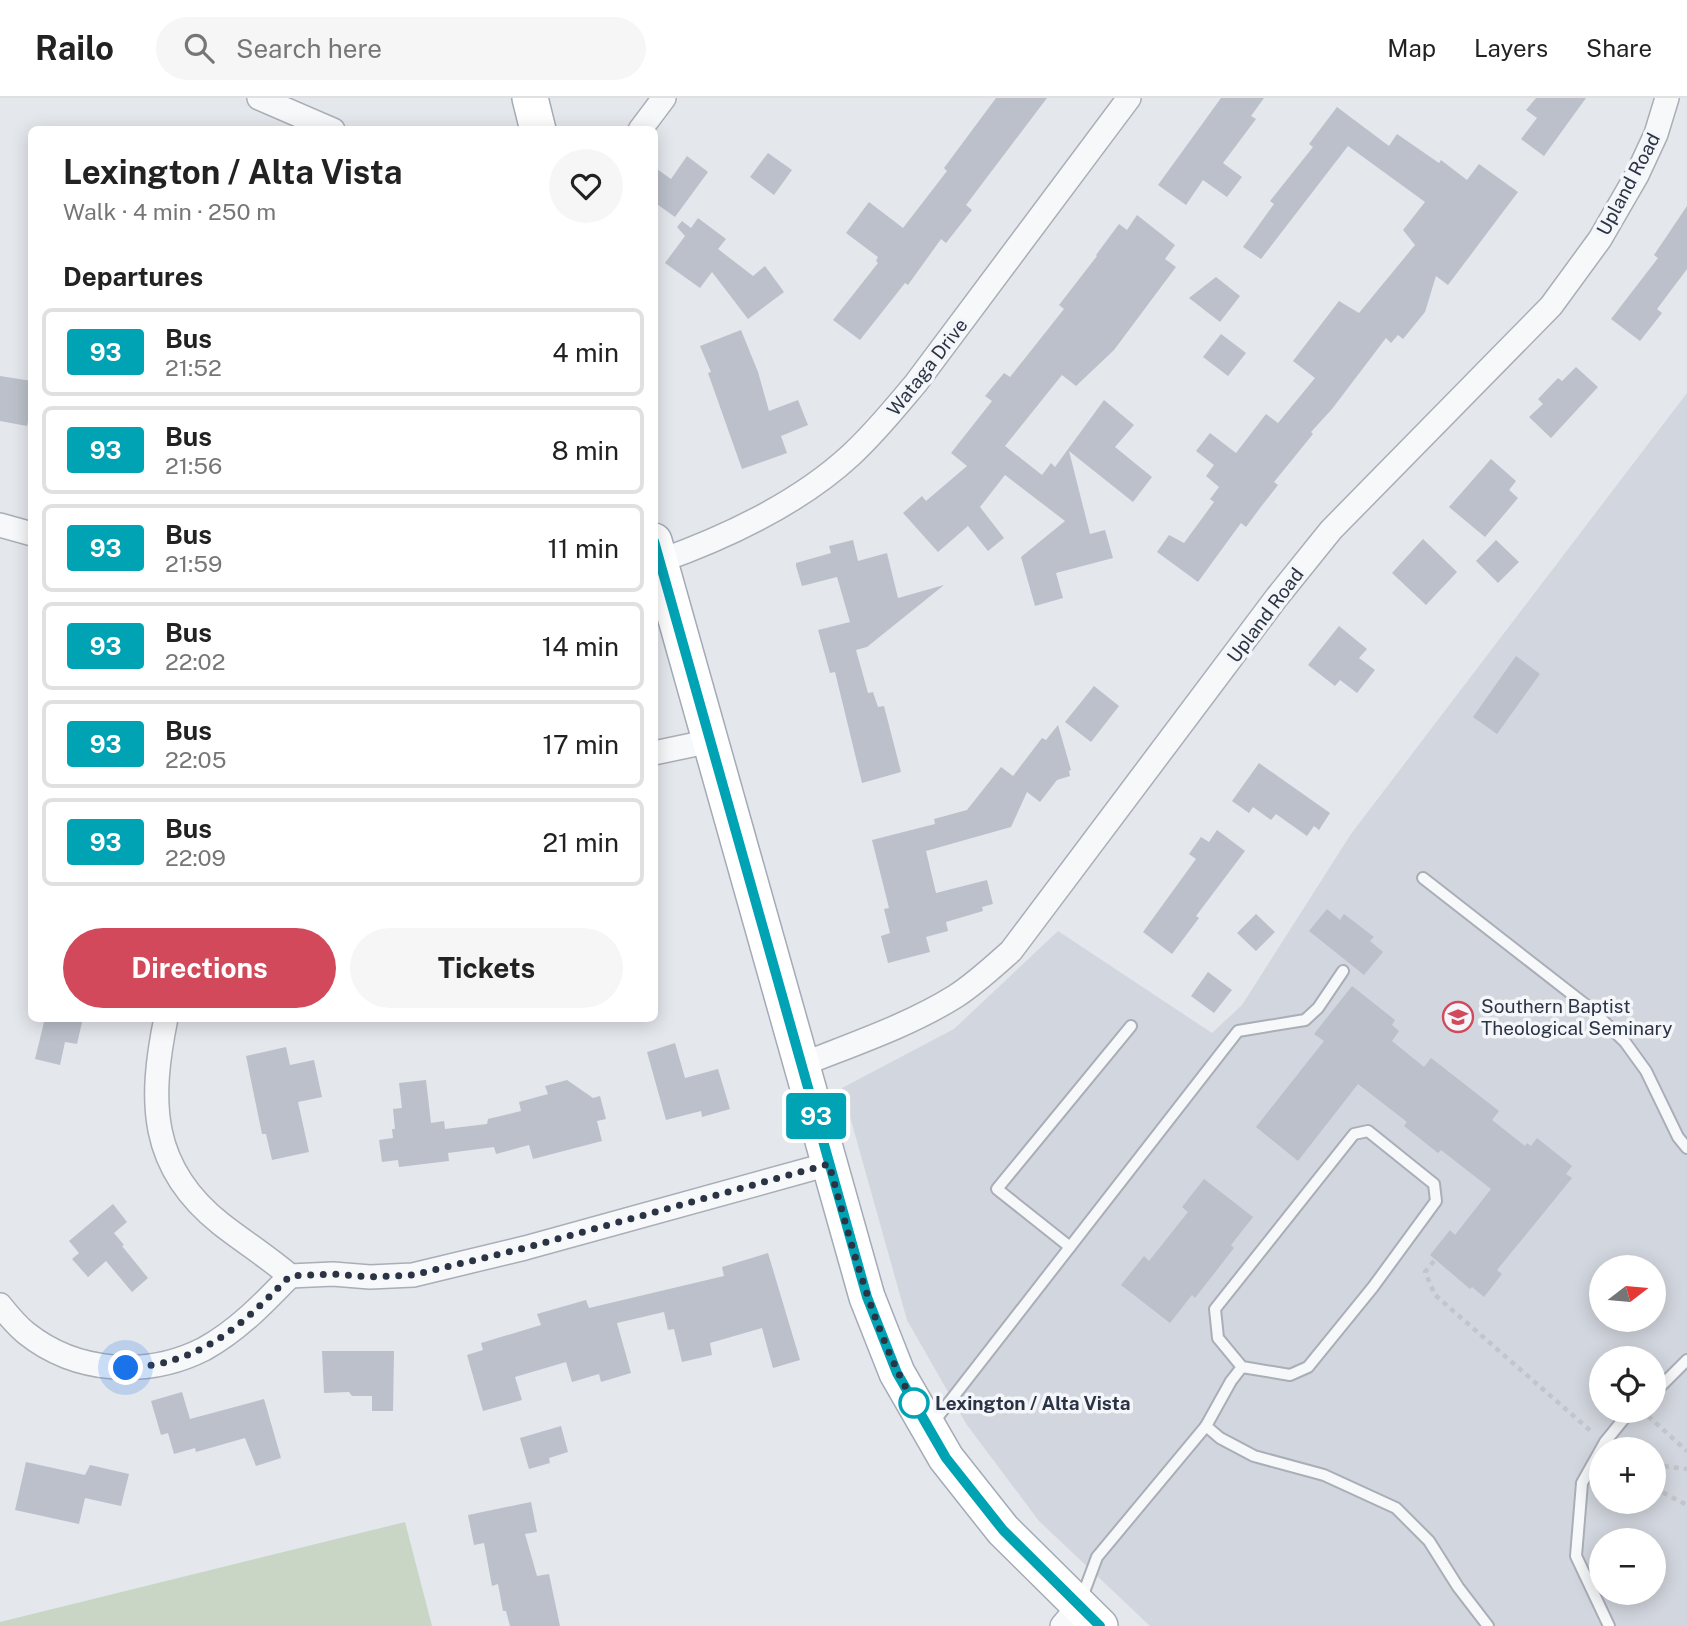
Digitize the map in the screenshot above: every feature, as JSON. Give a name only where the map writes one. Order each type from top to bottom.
[{"type":"main road","points":[[530,98],[536,126]]},
{"type":"main road","points":[[658,555],[867,1297],[897,1373],[946,1458],[1003,1530],[1080,1619]]},
{"type":"street","points":[[258,98],[324,126]]},
{"type":"street","points":[[643,126],[664,98]]},
{"type":"street","name":"Wataga Drive","points":[[658,551],[697,548],[762,516],[809,488],[850,457],[916,383],[1129,98]]},
{"type":"street","name":"Upland Road","points":[[801,1065],[914,1019],[972,984],[1011,951],[1277,597],[1331,530],[1551,306],[1600,239],[1637,175],[1656,134],[1667,98]]},
{"type":"street","points":[[0,525],[28,533]]},
{"type":"street","points":[[658,752],[711,741]]},
{"type":"street","points":[[165,1022],[155,1092],[159,1129],[166,1153],[177,1175],[195,1199],[220,1224],[268,1257],[290,1276]]},
{"type":"street","points":[[0,1306],[24,1332],[68,1356],[102,1366],[151,1367],[170,1363],[203,1349],[224,1336],[261,1306],[290,1276],[413,1275],[525,1248],[829,1164]]},
{"type":"lane","points":[[1423,878],[1591,1009],[1625,1042],[1646,1071],[1678,1137],[1687,1148]]},
{"type":"lane","points":[[929,1428],[1238,1031],[1306,1020],[1318,1008],[1343,971]]},
{"type":"lane","points":[[1070,1247],[997,1189],[1131,1026]]},
{"type":"lane","points":[[1368,1131],[1434,1184],[1436,1201],[1373,1287],[1308,1367],[1290,1375],[1242,1367],[1219,1338],[1215,1309],[1354,1134],[1368,1131]]},
{"type":"lane","points":[[1666,1381],[1687,1360]]},
{"type":"lane","points":[[1080,1619],[1097,1557],[1206,1426],[1242,1367]]},
{"type":"lane","points":[[1609,1437],[1620,1423]]},
{"type":"lane","points":[[1206,1426],[1220,1438],[1254,1457],[1324,1475],[1396,1508],[1429,1541],[1458,1587],[1488,1626]]},
{"type":"lane","points":[[1589,1471],[1582,1483],[1576,1556],[1609,1626]]},
{"type":"path","points":[[1434,1261],[1425,1272],[1435,1295],[1599,1437]]},
{"type":"path","points":[[1656,1423],[1687,1451]]},
{"type":"path","points":[[1666,1466],[1687,1469]]},
{"type":"path","points":[[1666,1494],[1687,1505]]},
{"type":"shaded area","name":"Southern Baptist Theological Seminary","points":[[1687,393],[1687,1626],[1150,1626],[1039,1521],[967,1425],[907,1320],[842,1088],[954,1029],[1058,931],[1212,1033],[1242,1005],[1351,834]]},
{"type":"green space","points":[[405,1522],[432,1626],[0,1626],[0,1622]]},
{"type":"building","points":[[996,98],[1047,98],[966,205],[972,210],[946,243],[941,239],[908,285],[905,283],[860,340],[833,320],[878,263],[878,257],[846,233],[869,202],[903,228],[947,171],[944,168]]},
{"type":"building","points":[[1221,98],[1264,98],[1251,116],[1256,119],[1223,163],[1242,177],[1227,197],[1203,180],[1186,205],[1158,185]]},
{"type":"building","points":[[1536,98],[1586,98],[1544,156],[1521,139],[1537,118],[1526,110]]},
{"type":"building","points":[[1337,107],[1389,146],[1397,134],[1439,163],[1441,160],[1467,180],[1479,164],[1518,192],[1448,285],[1436,276],[1425,312],[1403,339],[1398,335],[1391,343],[1386,338],[1311,432],[1313,434],[1274,482],[1278,485],[1246,527],[1241,523],[1198,582],[1157,552],[1169,535],[1184,543],[1214,502],[1210,499],[1219,487],[1206,476],[1214,465],[1196,451],[1210,433],[1236,453],[1266,414],[1278,423],[1315,378],[1293,361],[1339,301],[1359,313],[1415,245],[1403,230],[1425,202],[1348,146],[1261,259],[1243,247],[1274,204],[1270,201],[1313,147],[1309,144]]},
{"type":"building","points":[[768,153],[792,170],[774,195],[750,177]]},
{"type":"building","points":[[687,156],[708,172],[675,217],[658,205],[658,170],[671,179]]},
{"type":"building","points":[[1687,206],[1687,269],[1657,309],[1662,313],[1640,341],[1611,319],[1658,258],[1654,255]]},
{"type":"building","points":[[1137,215],[1175,245],[1165,259],[1176,267],[1114,350],[1076,386],[1062,375],[1005,446],[1042,475],[1051,463],[1055,467],[1104,400],[1134,425],[1115,447],[1152,477],[1133,502],[1069,451],[1090,534],[1105,530],[1113,558],[1056,573],[1063,598],[1035,606],[1021,557],[1065,521],[1005,475],[980,507],[1004,538],[988,551],[968,526],[938,552],[903,513],[922,496],[926,501],[967,466],[951,453],[992,401],[985,396],[1004,373],[1010,377],[1064,309],[1059,305],[1119,224],[1127,230]]},
{"type":"building","points":[[698,218],[726,239],[718,249],[753,276],[765,266],[784,292],[748,319],[712,272],[700,288],[665,263],[685,236],[677,227],[682,221],[691,228]]},
{"type":"building","points":[[1216,277],[1240,296],[1220,322],[1189,298]]},
{"type":"building","points":[[741,330],[758,372],[769,411],[798,400],[808,425],[781,436],[787,453],[742,469],[700,346]]},
{"type":"building","points":[[1221,334],[1246,353],[1228,376],[1203,357]]},
{"type":"building","points":[[1576,367],[1598,387],[1551,438],[1529,417],[1543,404],[1538,399],[1558,378],[1562,381]]},
{"type":"building","points":[[0,376],[28,380],[27,426],[0,421]]},
{"type":"building","points":[[1491,459],[1516,481],[1509,490],[1518,498],[1485,537],[1449,507]]},
{"type":"building","points":[[1423,539],[1457,572],[1426,605],[1392,573]]},
{"type":"building","points":[[853,540],[858,561],[887,553],[898,598],[944,585],[867,647],[856,650],[868,693],[873,692],[878,707],[884,706],[901,772],[862,783],[835,672],[830,673],[818,630],[850,622],[837,577],[802,586],[796,566],[796,563],[831,553],[829,546]]},
{"type":"building","points":[[1496,540],[1519,562],[1498,583],[1476,561]]},
{"type":"building","points":[[1339,626],[1367,649],[1359,658],[1375,670],[1357,693],[1340,680],[1335,686],[1308,665]]},
{"type":"building","points":[[1516,656],[1540,674],[1497,734],[1473,717]]},
{"type":"building","points":[[1094,686],[1119,706],[1091,742],[1065,722]]},
{"type":"building","points":[[1058,725],[1071,770],[1070,776],[1057,780],[1040,802],[1027,792],[1011,827],[926,851],[936,893],[987,880],[993,904],[982,907],[983,911],[946,922],[948,931],[926,937],[930,952],[888,963],[881,936],[890,933],[884,909],[889,908],[872,840],[935,824],[934,819],[967,810],[1001,767],[1013,776],[1042,738],[1046,740]]},
{"type":"building","points":[[1259,763],[1330,813],[1319,830],[1314,826],[1307,836],[1276,814],[1271,820],[1253,807],[1249,813],[1232,801]]},
{"type":"building","points":[[1217,830],[1245,851],[1196,916],[1199,918],[1172,954],[1143,932],[1196,859],[1189,854],[1201,837],[1209,842]]},
{"type":"building","points":[[1327,909],[1340,920],[1344,914],[1374,937],[1370,941],[1383,952],[1364,975],[1309,931]]},
{"type":"building","points":[[1256,914],[1275,932],[1256,951],[1237,933]]},
{"type":"building","points":[[1208,972],[1232,990],[1214,1013],[1191,996]]},
{"type":"building","points":[[1352,986],[1395,1020],[1392,1025],[1399,1031],[1392,1041],[1424,1067],[1431,1058],[1499,1111],[1492,1120],[1525,1146],[1527,1143],[1531,1146],[1537,1138],[1572,1166],[1566,1174],[1572,1178],[1497,1270],[1502,1274],[1484,1297],[1472,1287],[1470,1289],[1430,1255],[1450,1230],[1455,1235],[1491,1189],[1441,1150],[1438,1153],[1404,1126],[1407,1122],[1358,1084],[1298,1161],[1256,1127],[1324,1041],[1314,1034]]},
{"type":"building","points":[[44,1022],[82,1022],[77,1044],[65,1042],[60,1065],[35,1059]]},
{"type":"building","points":[[675,1043],[685,1078],[718,1069],[730,1109],[702,1117],[701,1111],[666,1120],[647,1052]]},
{"type":"building","points":[[286,1047],[290,1065],[314,1060],[322,1097],[298,1102],[309,1152],[272,1160],[266,1134],[262,1134],[246,1056]]},
{"type":"building","points":[[426,1080],[431,1123],[444,1121],[445,1129],[487,1124],[488,1119],[521,1111],[519,1102],[548,1094],[545,1086],[567,1080],[593,1098],[600,1096],[606,1119],[597,1121],[602,1141],[533,1159],[529,1145],[496,1154],[494,1147],[448,1153],[449,1161],[399,1167],[398,1160],[382,1162],[379,1140],[393,1138],[393,1109],[402,1108],[399,1083]]},
{"type":"building","points":[[1204,1179],[1253,1217],[1231,1245],[1234,1248],[1195,1298],[1192,1295],[1170,1323],[1121,1285],[1144,1256],[1149,1261],[1188,1212],[1182,1207]]},
{"type":"building","points":[[113,1204],[127,1222],[114,1233],[148,1278],[132,1292],[106,1261],[88,1277],[72,1259],[79,1253],[69,1241]]},
{"type":"building","points":[[768,1253],[800,1360],[773,1368],[762,1328],[710,1343],[712,1355],[682,1362],[674,1329],[668,1330],[664,1312],[617,1323],[631,1373],[601,1382],[599,1374],[572,1382],[566,1362],[515,1377],[522,1400],[483,1411],[467,1355],[483,1350],[481,1343],[541,1325],[537,1314],[586,1300],[589,1308],[724,1276],[722,1267]]},
{"type":"building","points":[[322,1351],[394,1351],[393,1411],[372,1411],[372,1396],[352,1396],[349,1392],[324,1393]]},
{"type":"building","points":[[182,1392],[190,1419],[264,1399],[281,1458],[256,1466],[245,1438],[196,1452],[195,1448],[174,1454],[168,1433],[161,1435],[151,1401]]},
{"type":"building","points":[[561,1426],[568,1452],[549,1458],[550,1463],[529,1469],[520,1438]]},
{"type":"building","points":[[26,1462],[85,1475],[90,1465],[129,1474],[121,1506],[85,1498],[79,1524],[15,1510]]},
{"type":"building","points":[[531,1502],[537,1532],[525,1534],[537,1576],[549,1574],[560,1626],[510,1626],[506,1611],[503,1611],[498,1584],[492,1586],[484,1543],[474,1545],[468,1515]]},
{"type":"bus line","name":"93","points":[[658,555],[867,1297],[897,1373],[946,1458],[1003,1530],[1100,1626]]},
{"type":"place","name":"Southern Baptist Theological Seminary","points":[[1458,1017]]},
{"type":"place","name":"Lexington / Alta Vista","points":[[914,1403]]},
{"type":"route","points":[[126,1368],[170,1363],[203,1349],[261,1306],[290,1276],[413,1275],[525,1248],[829,1164],[867,1297],[897,1373],[914,1403]]}]
